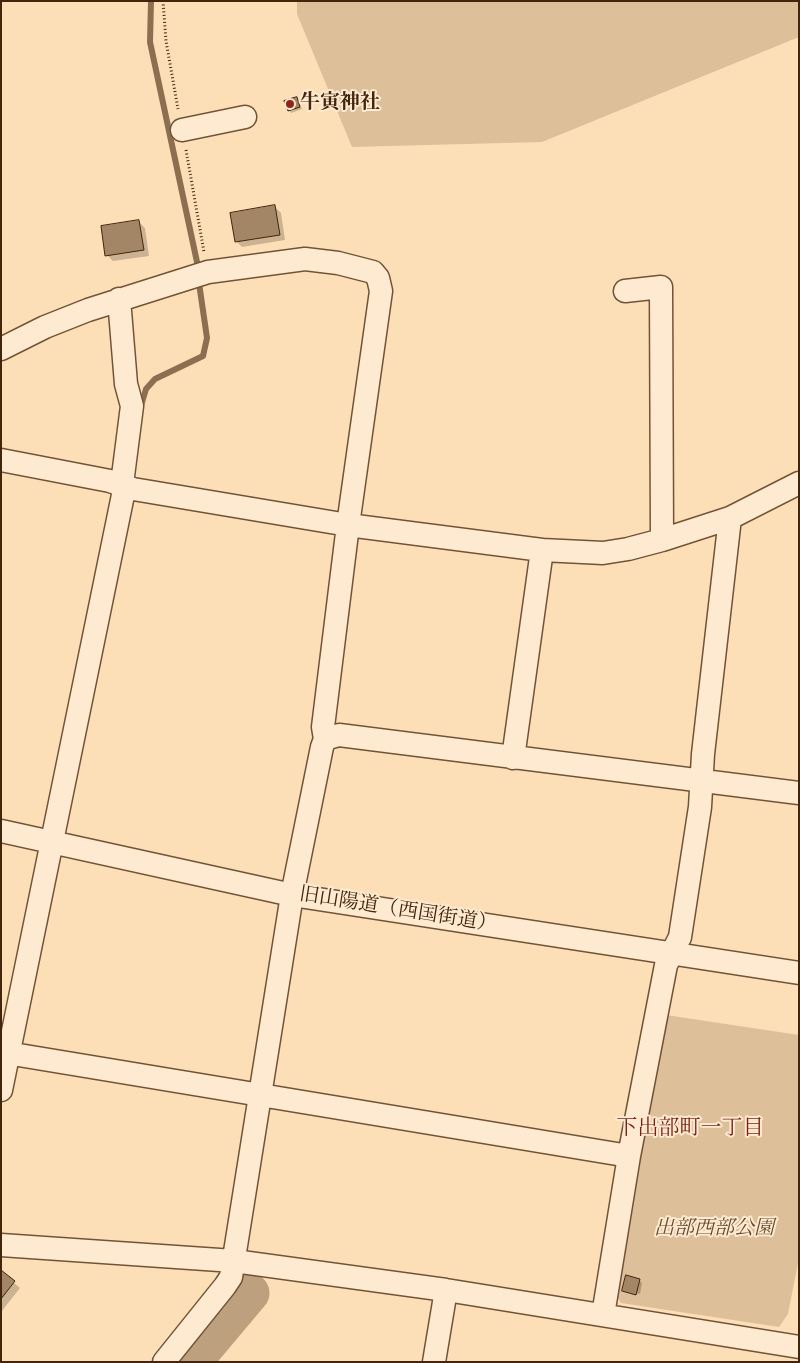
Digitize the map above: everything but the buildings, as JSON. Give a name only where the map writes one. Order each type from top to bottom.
[{"type":"street","points":[[182,130],[244,118]]},
{"type":"street","points":[[1,349],[44,327],[119,299],[208,272],[305,259],[338,263],[373,272],[378,278],[381,291],[348,525],[323,727],[325,739],[292,895],[234,1261],[230,1277],[225,1286],[164,1362]]},
{"type":"street","points":[[625,291],[660,288],[662,540]]},
{"type":"street","points":[[1,1090],[5,1052],[52,842],[123,495],[123,476],[132,406],[126,384],[119,299]]},
{"type":"street","points":[[1,460],[110,481],[133,489],[348,525],[542,550],[603,553],[662,540],[730,518],[799,483]]},
{"type":"street","points":[[603,1315],[629,1156],[666,965],[680,936],[700,807],[704,744],[730,518]]},
{"type":"street","points":[[514,758],[542,550]]},
{"type":"street","points":[[325,739],[339,735],[799,793]]},
{"type":"street","name":"旧山陽道（西国街道）","points":[[1,832],[292,895],[799,973]]},
{"type":"street","points":[[5,1052],[629,1156]]},
{"type":"street","points":[[1,1245],[234,1261],[446,1290],[799,1349],[796,1362]]},
{"type":"street","points":[[434,1362],[446,1290]]},
{"type":"green space","points":[[297,1],[799,1],[799,37],[542,142],[352,147],[297,14]]},
{"type":"green space","name":"出部西部公園","points":[[666,1015],[799,1035],[799,1258],[788,1314],[779,1327],[621,1303],[616,1295]]},
{"type":"waterway","points":[[151,1],[150,42],[197,262]]},
{"type":"waterway","points":[[141,406],[146,389],[155,379],[203,356],[207,338],[199,283]]},
{"type":"waterway","points":[[192,1362],[250,1293]]},
{"type":"place","name":"牛寅神社","points":[[290,104]]},
{"type":"district","name":"下出部町一丁目","points":[[690,1130]]}]
